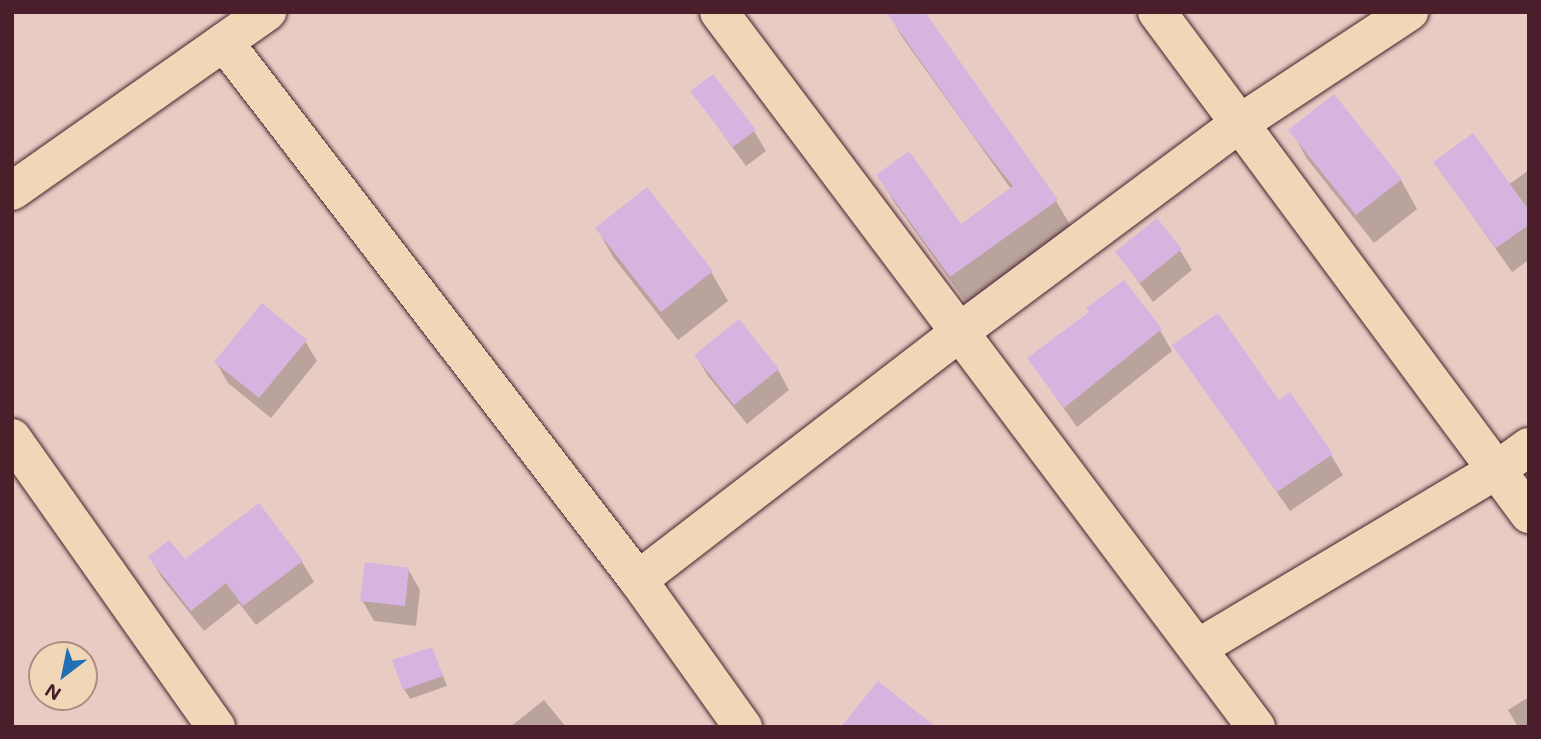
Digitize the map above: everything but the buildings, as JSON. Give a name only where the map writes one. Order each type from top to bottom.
[{"type":"street","points":[[12,191],[267,12]]},
{"type":"street","points":[[719,12],[1256,727]]},
{"type":"street","points":[[1157,12],[1529,514]]},
{"type":"street","points":[[638,580],[961,331],[1239,124],[1409,12]]},
{"type":"street","points":[[224,42],[638,580],[743,727]]},
{"type":"street","points":[[12,438],[216,727]]},
{"type":"street","points":[[1198,649],[1497,470],[1529,447]]}]
